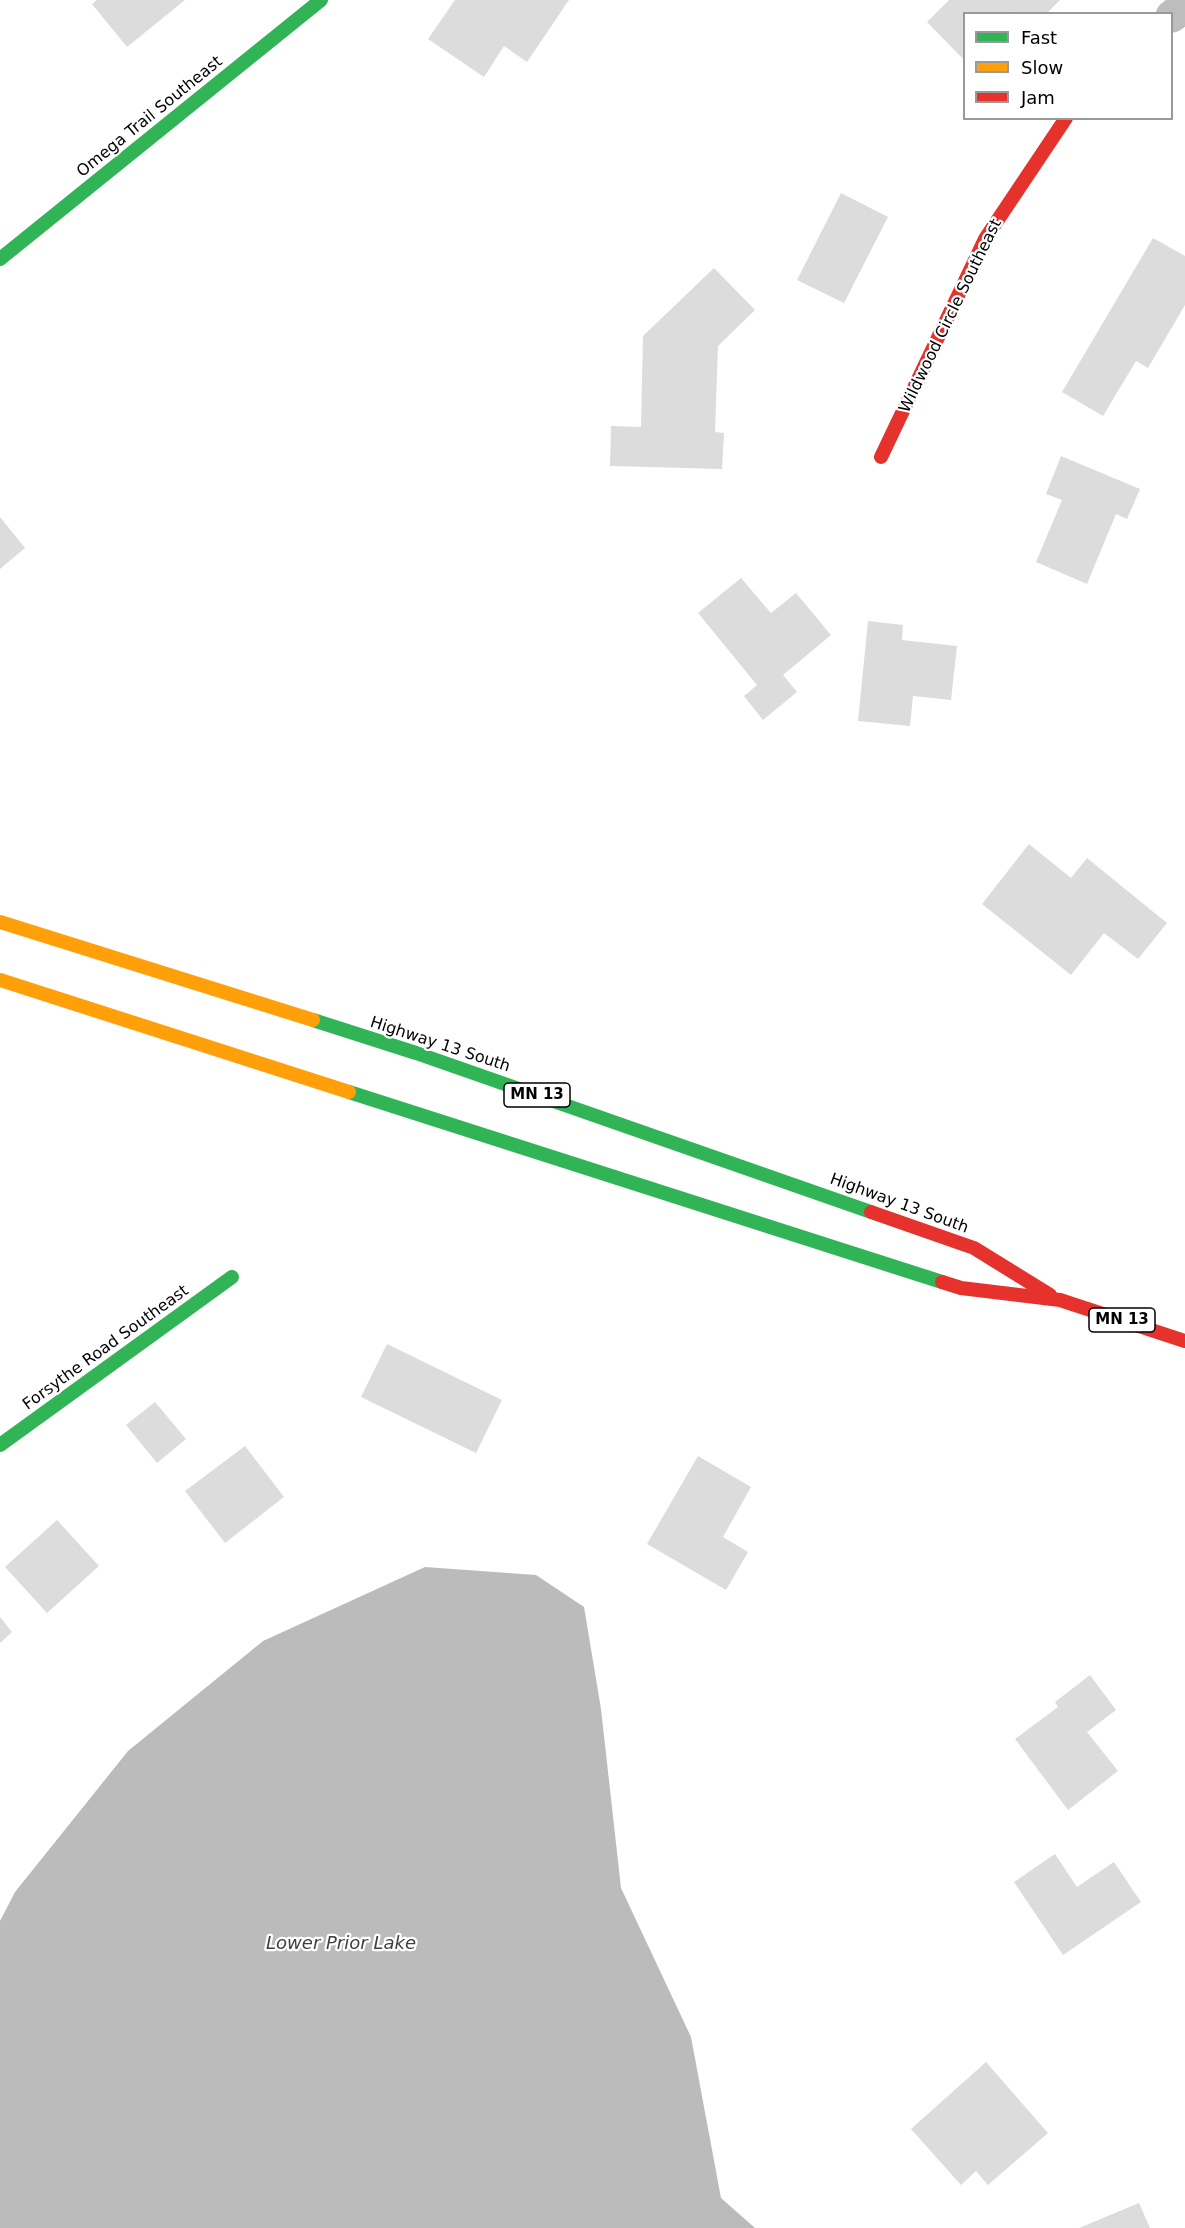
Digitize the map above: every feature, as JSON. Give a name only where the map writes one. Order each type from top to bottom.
[{"type":"main road","name":"Omega Trail Southeast","points":[[0,259],[321,0]]},
{"type":"main road","name":"Wildwood Circle Southeast","points":[[882,457],[985,239],[1064,120]]},
{"type":"main road","name":"Highway 13 South","points":[[0,922],[416,1053],[974,1248],[1060,1300]]},
{"type":"main road","name":"Highway 13 South","points":[[0,980],[961,1288],[1060,1300],[1185,1341]]},
{"type":"main road","name":"Forsythe Road Southeast","points":[[0,1445],[232,1277]]},
{"type":"street","points":[[1173,15],[1185,6]]},
{"type":"water","name":"Lower Prior Lake","points":[[425,1567],[536,1575],[584,1607],[601,1709],[621,1888],[691,2037],[721,2198],[755,2228],[0,2228],[0,1921],[15,1892],[128,1751],[263,1641]]},
{"type":"building","points":[[97,0],[185,0],[127,47],[92,4]]},
{"type":"building","points":[[455,0],[569,0],[527,62],[504,46],[484,77],[428,39]]},
{"type":"building","points":[[949,0],[1060,0],[1048,12],[963,12],[962,58],[927,22]]},
{"type":"building","points":[[841,193],[888,217],[844,303],[797,280]]},
{"type":"building","points":[[1153,238],[1185,256],[1185,305],[1148,368],[1136,361],[1103,416],[1062,392]]},
{"type":"building","points":[[714,268],[755,310],[718,346],[715,432],[724,433],[722,469],[610,466],[611,426],[641,427],[643,336]]},
{"type":"building","points":[[1061,456],[1140,489],[1127,519],[1116,514],[1087,584],[1036,562],[1062,500],[1046,494]]},
{"type":"building","points":[[0,517],[25,548],[0,569]]},
{"type":"building","points":[[741,578],[771,613],[796,593],[831,635],[783,675],[797,692],[763,720],[744,696],[757,685],[698,613]]},
{"type":"building","points":[[868,621],[903,625],[902,640],[957,646],[951,700],[913,696],[910,726],[858,721]]},
{"type":"building","points":[[1029,844],[1071,878],[1087,858],[1167,923],[1138,959],[1104,933],[1071,975],[982,904]]},
{"type":"building","points":[[387,1344],[502,1400],[476,1453],[361,1397]]},
{"type":"building","points":[[155,1402],[186,1439],[157,1463],[126,1425]]},
{"type":"building","points":[[245,1446],[284,1497],[225,1543],[185,1491]]},
{"type":"building","points":[[698,1456],[751,1487],[723,1537],[748,1552],[726,1590],[647,1544]]},
{"type":"building","points":[[57,1520],[99,1566],[47,1613],[5,1567]]},
{"type":"building","points":[[0,1617],[12,1632],[0,1643]]},
{"type":"building","points":[[1090,1675],[1116,1710],[1087,1732],[1118,1771],[1068,1810],[1015,1739],[1058,1707],[1055,1702]]},
{"type":"building","points":[[1055,1854],[1077,1887],[1114,1862],[1141,1902],[1063,1955],[1014,1882]]},
{"type":"building","points":[[986,2062],[1048,2133],[988,2185],[976,2171],[961,2185],[911,2129]]},
{"type":"building","points":[[1139,2203],[1150,2228],[1079,2228]]},
{"type":"traffic: fast","points":[[0,259],[321,0]]},
{"type":"traffic: fast","points":[[313,1020],[416,1053],[871,1212]]},
{"type":"traffic: fast","points":[[349,1092],[942,1282]]},
{"type":"traffic: fast","points":[[0,1445],[232,1277]]},
{"type":"traffic: slow","points":[[0,922],[313,1020]]},
{"type":"traffic: slow","points":[[0,980],[349,1092]]},
{"type":"traffic: jam","points":[[881,457],[985,239],[1065,120]]},
{"type":"traffic: jam","points":[[871,1212],[974,1248],[1050,1295]]},
{"type":"traffic: jam","points":[[942,1282],[961,1288],[1060,1300],[1185,1341]]}]
